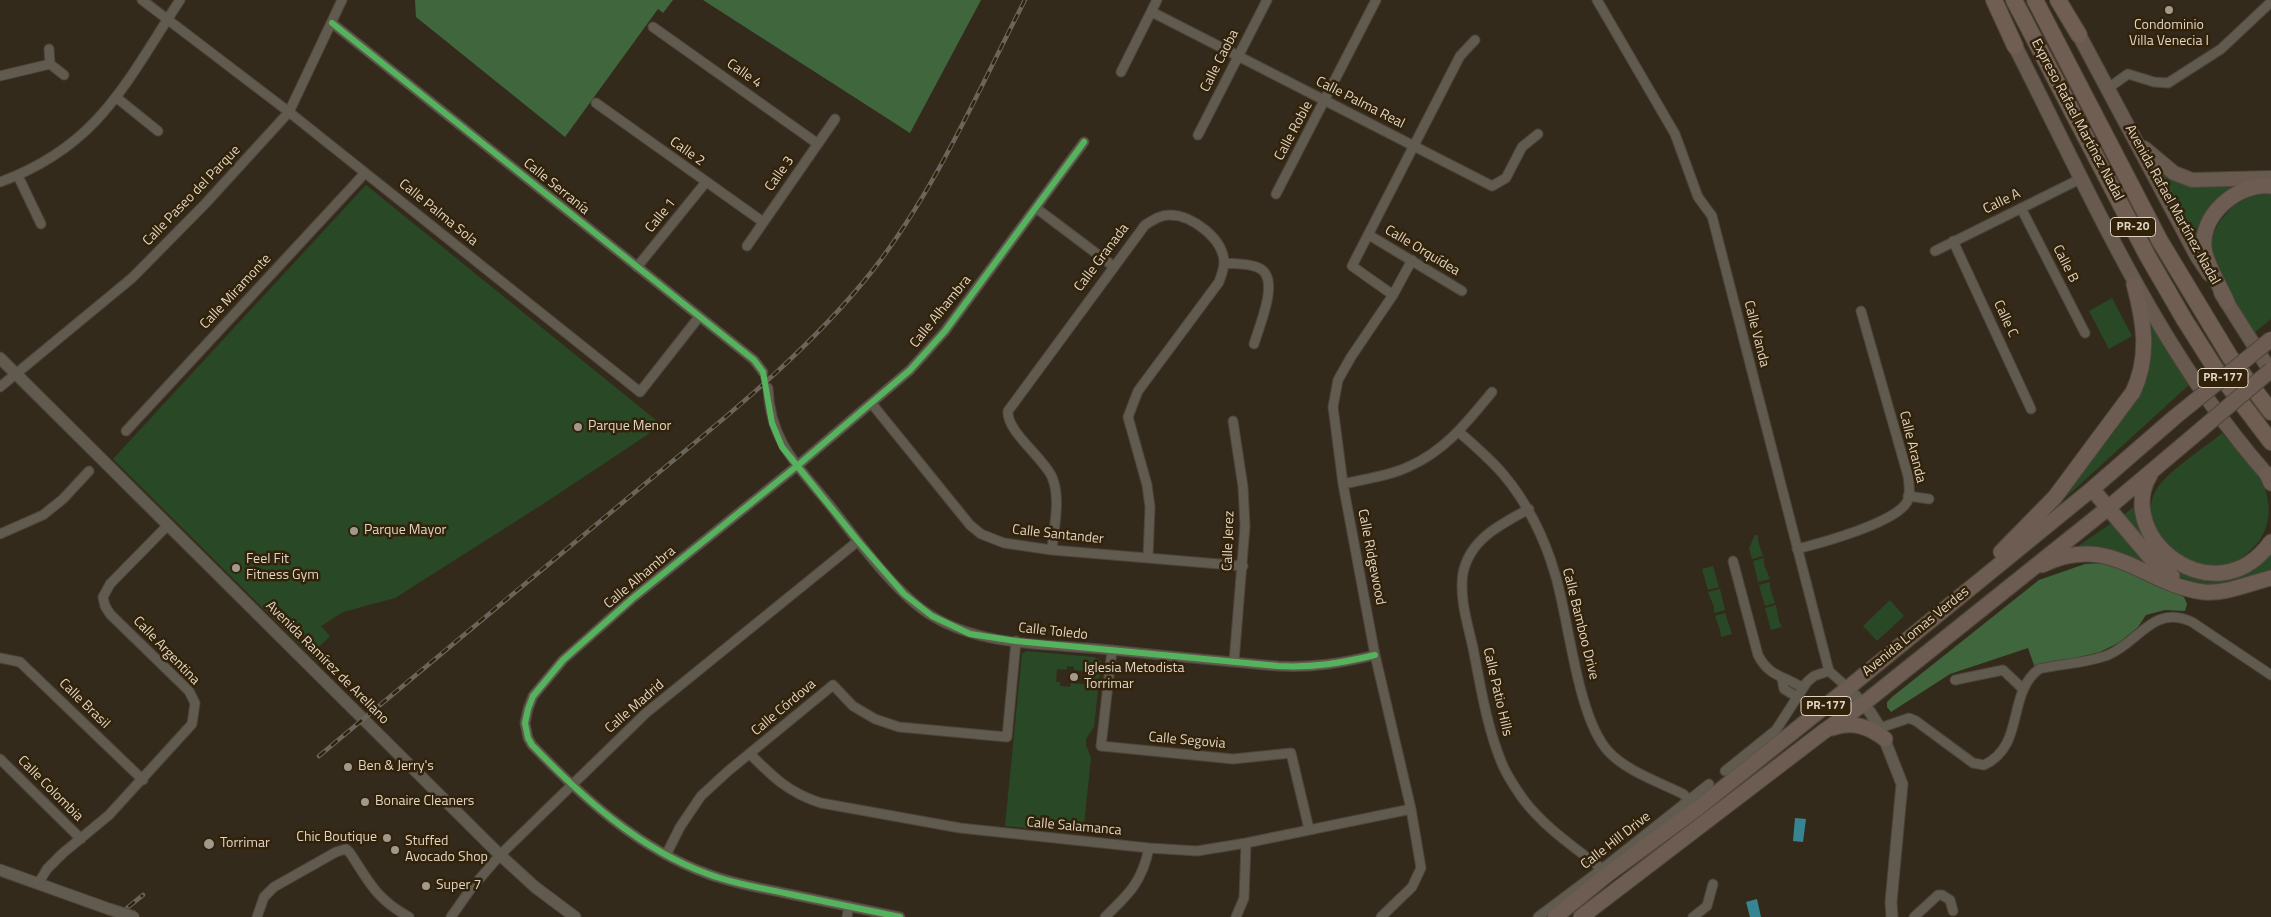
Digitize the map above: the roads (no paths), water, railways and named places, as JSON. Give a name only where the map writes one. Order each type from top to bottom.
[{"type":"highway","points":[[1994,0],[2015,46]]},
{"type":"highway","name":"Expreso Rafael Martínez Nadal","points":[[2014,0],[2147,255],[2184,319],[2215,368],[2271,442]]},
{"type":"highway","name":"Expreso Rafael Martínez Nadal","points":[[2035,0],[2160,241],[2230,357],[2271,412]]},
{"type":"highway","points":[[2058,0],[2079,35]]},
{"type":"highway","points":[[2227,302],[2205,254],[2206,229],[2214,214],[2234,196],[2257,186],[2271,186]]},
{"type":"highway","points":[[1976,583],[2006,547],[2055,497],[2132,392],[2140,374],[2144,349],[2144,334],[2134,284]]},
{"type":"highway","name":"Avenida Lomas Verdes","points":[[1555,917],[1608,874],[1698,808],[1848,688],[2092,489],[2175,417],[2271,339]]},
{"type":"highway","name":"Avenida Lomas Verdes","points":[[1581,917],[1823,732],[1863,704],[2108,508],[2271,371]]},
{"type":"highway","points":[[2152,471],[2143,491],[2141,507],[2143,518],[2155,540],[2170,556],[2184,566],[2196,572],[2229,573],[2253,562],[2271,542]]},
{"type":"highway","points":[[2092,489],[2154,563],[2190,589]]},
{"type":"highway","points":[[2026,574],[2047,563],[2068,557],[2101,555],[2126,562],[2190,589],[2214,592],[2271,578]]},
{"type":"highway","points":[[1823,732],[1851,724],[1882,733]]},
{"type":"main road","name":"Avenida Rafael Martínez Nadal","points":[[2079,35],[2197,256],[2271,371]]},
{"type":"main road","points":[[2015,46],[2134,284],[2187,369],[2229,428],[2270,479]]},
{"type":"main road","points":[[2134,139],[2166,168],[2183,178],[2208,180],[2271,178]]},
{"type":"street","name":"Calle Palma Sola","points":[[142,0],[289,112],[640,392],[699,317]]},
{"type":"street","points":[[0,182],[18,176],[69,146],[94,124],[117,98],[180,0]]},
{"type":"street","name":"Calle Paseo del Parque","points":[[0,387],[17,375],[132,278],[205,204],[289,112],[342,0]]},
{"type":"street","points":[[1121,72],[1158,0]]},
{"type":"street","name":"Calle Caoba","points":[[1198,135],[1267,0]]},
{"type":"street","name":"Calle Roble","points":[[1276,194],[1376,0]]},
{"type":"street","name":"Calle Vanda","points":[[1598,0],[1675,134],[1698,197],[1712,216],[1829,670]]},
{"type":"street","points":[[2107,89],[2124,78],[2130,79],[2135,76],[2154,82],[2168,83],[2221,49],[2271,2]]},
{"type":"street","name":"Calle Palma Real","points":[[1152,12],[1492,186],[1506,178],[1522,147],[1538,134]]},
{"type":"street","name":"Calle Serranía","points":[[332,23],[754,360],[763,372]]},
{"type":"street","name":"Calle 4","points":[[654,27],[818,144]]},
{"type":"street","points":[[1393,295],[1352,266],[1460,56],[1474,40]]},
{"type":"street","points":[[49,50],[50,64]]},
{"type":"street","points":[[0,76],[50,64],[64,74]]},
{"type":"street","points":[[117,98],[158,131]]},
{"type":"street","name":"Calle 2","points":[[596,103],[763,222]]},
{"type":"street","name":"Calle 3","points":[[747,246],[835,119]]},
{"type":"street","name":"Calle Alhambra","points":[[900,917],[739,884],[707,874],[666,855],[619,825],[540,753],[528,738],[525,723],[528,709],[533,696],[563,660],[633,598],[798,466],[910,370],[945,331],[1084,142]]},
{"type":"street","name":"Calle Miramonte","points":[[126,431],[365,172]]},
{"type":"street","points":[[18,176],[41,224]]},
{"type":"street","name":"Calle A","points":[[1934,251],[2082,178]]},
{"type":"street","name":"Calle 1","points":[[637,267],[706,182]]},
{"type":"street","points":[[1036,208],[1113,266]]},
{"type":"street","name":"Calle B","points":[[2021,208],[2085,333]]},
{"type":"street","name":"Calle Granada","points":[[1052,550],[1056,489],[1052,476],[1043,462],[1012,426],[1008,410],[1145,224],[1156,218],[1168,215],[1189,219],[1210,235],[1221,249],[1224,263]]},
{"type":"street","name":"Calle Orquídea","points":[[1369,235],[1462,291]]},
{"type":"street","name":"Calle C","points":[[1953,242],[2031,409]]},
{"type":"street","name":"Calle Ridgewood","points":[[1381,917],[1412,887],[1421,868],[1411,809],[1375,655],[1343,484],[1333,407],[1338,380],[1351,357],[1393,295],[1412,260]]},
{"type":"street","points":[[1148,557],[1150,507],[1147,485],[1128,417],[1138,391],[1219,282],[1224,263],[1257,266],[1265,271],[1270,281],[1254,344]]},
{"type":"street","name":"Calle Aranda","points":[[1797,548],[1830,541],[1890,516],[1907,503],[1910,490],[1908,476],[1861,311]]},
{"type":"street","name":"Avenida Ramírez de Arellano","points":[[0,358],[500,855],[535,887],[576,917]]},
{"type":"street","name":"Calle Toledo","points":[[768,388],[772,423],[782,447],[858,541],[904,594],[932,616],[970,634],[1016,641],[1234,662],[1309,667],[1346,663],[1375,655]]},
{"type":"street","points":[[1343,484],[1409,467],[1437,451],[1459,432],[1492,392]]},
{"type":"street","name":"Calle Santander","points":[[872,404],[970,525],[981,534],[995,540],[1052,550],[1243,566]]},
{"type":"street","name":"Calle Jerez","points":[[1233,421],[1243,487],[1245,526],[1234,662]]},
{"type":"street","name":"Calle Bamboo Drive","points":[[1459,432],[1503,474],[1529,510],[1555,573],[1584,701],[1595,729],[1607,750],[1623,763],[1683,794],[1690,801]]},
{"type":"street","points":[[0,534],[43,515],[63,500],[89,471]]},
{"type":"street","points":[[1908,496],[1929,499]]},
{"type":"street","name":"Calle Patio Hills","points":[[1529,510],[1496,527],[1485,536],[1472,554],[1463,573],[1462,596],[1490,729],[1503,768],[1522,798],[1540,819],[1602,869]]},
{"type":"street","name":"Calle Argentina","points":[[38,884],[47,869],[110,815],[192,724],[195,703],[189,692],[110,614],[105,606],[103,597],[110,584],[168,525]]},
{"type":"street","name":"Calle Madrid","points":[[451,917],[470,890],[500,855],[574,785],[612,745],[646,714],[858,541]]},
{"type":"street","points":[[1733,561],[1758,655],[1764,667],[1782,679],[1790,679],[1803,688]]},
{"type":"street","points":[[1882,733],[1909,718],[1916,721],[1973,763],[1984,765],[1998,757],[2010,741],[2023,689],[2030,675],[2039,669],[2106,656],[2153,622],[2168,616],[2181,616],[2192,622],[2271,675]]},
{"type":"street","name":"Calle Córdova","points":[[666,855],[680,827],[701,796],[833,685],[853,706],[875,719],[899,727],[1007,737],[1016,641]]},
{"type":"street","name":"Calle Segovia","points":[[1112,650],[1101,746],[1233,759],[1291,754],[1309,829]]},
{"type":"street","name":"Calle Brasil","points":[[0,658],[20,662],[143,780]]},
{"type":"street","points":[[1725,771],[1776,730],[1803,688],[1814,676],[1829,670],[1863,704],[1882,733],[1902,784],[1891,902],[1892,917]]},
{"type":"street","points":[[1955,680],[2003,670],[2023,689]]},
{"type":"street","points":[[1782,679],[1784,689],[1797,697]]},
{"type":"street","name":"Calle Salamanca","points":[[750,754],[783,785],[801,797],[821,802],[960,828],[1149,848],[1197,851],[1246,843],[1411,809]]},
{"type":"street","name":"Calle Colombia","points":[[0,759],[81,839]]},
{"type":"street","name":"Calle Hill Drive","points":[[1538,917],[1690,801],[1708,784]]},
{"type":"street","points":[[1236,917],[1244,898],[1246,843]]},
{"type":"street","points":[[1105,917],[1137,884],[1146,863],[1149,848]]},
{"type":"street","points":[[256,917],[264,897],[274,887],[336,852],[346,849],[375,892],[388,905],[409,917]]},
{"type":"street","points":[[0,872],[134,917]]},
{"type":"street","points":[[1694,917],[1707,906],[1713,884]]},
{"type":"street","points":[[1914,917],[1938,895],[1942,895],[1950,900],[1953,910]]},
{"type":"street","points":[[847,917],[849,906]]},
{"type":"water","points":[[1795,818],[1806,819],[1803,842],[1793,841]]},
{"type":"water","points":[[1757,899],[1761,917],[1750,917],[1746,902]]},
{"type":"tunnel","points":[[763,372],[768,388]]},
{"type":"railway","points":[[319,756],[729,414],[790,360],[819,331],[873,270],[917,206],[955,139],[1025,0]]},
{"type":"railway","points":[[116,917],[143,895]]},
{"type":"place","name":"Condominio Villa Venecia I","points":[[2169,10]]},
{"type":"place","name":"Parque Menor","points":[[578,427]]},
{"type":"place","name":"Parque Mayor","points":[[354,531]]},
{"type":"place","name":"Feel Fit Fitness Gym","points":[[236,568]]},
{"type":"place","name":"Iglesia Metodista Torrimar","points":[[1074,677]]},
{"type":"place","name":"Ben & Jerry's","points":[[348,767]]},
{"type":"place","name":"Bonaire Cleaners","points":[[365,802]]},
{"type":"place","name":"Chic Boutique","points":[[387,838]]},
{"type":"place","name":"Torrimar","points":[[209,844]]},
{"type":"place","name":"Stuffed Avocado Shop","points":[[395,850]]},
{"type":"place","name":"Super 7","points":[[426,886]]}]
